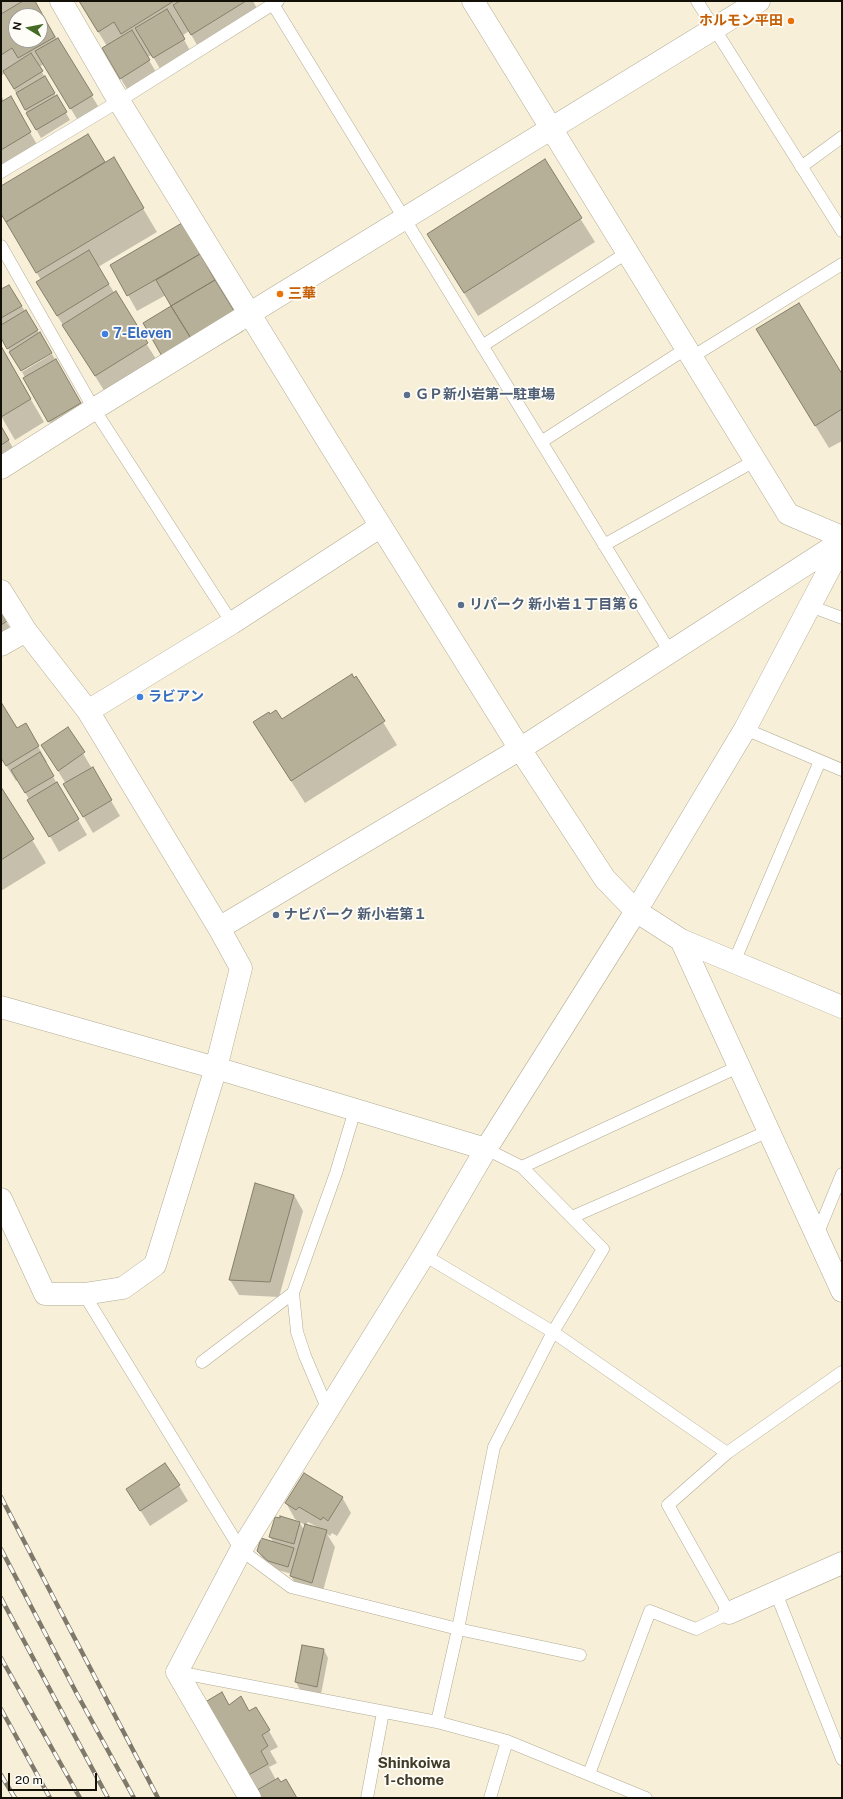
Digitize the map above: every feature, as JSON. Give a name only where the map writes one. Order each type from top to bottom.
[{"type":"street","points":[[60,1],[119,101],[381,526],[520,749],[605,879],[636,911],[681,940],[842,1008]]},
{"type":"street","points":[[473,1],[690,352],[788,514],[842,537]]},
{"type":"street","points":[[1,468],[94,409],[760,1]]},
{"type":"street","points":[[88,711],[232,623],[381,526]]},
{"type":"street","points":[[219,928],[520,749],[842,541]]},
{"type":"street","points":[[250,1798],[177,1672],[241,1550],[424,1256],[486,1149],[636,911],[745,729],[842,545]]},
{"type":"street","points":[[1,591],[26,631],[88,711],[219,928],[241,968],[216,1068],[155,1265],[124,1288],[84,1294],[44,1294],[1,1199]]},
{"type":"street","points":[[1,645],[26,631]]},
{"type":"street","points":[[681,940],[842,1291]]},
{"type":"street","points":[[1,1007],[216,1068],[486,1149]]},
{"type":"street","points":[[729,1613],[842,1563]]},
{"type":"lane","points":[[697,1],[842,231]]},
{"type":"lane","points":[[1,172],[119,101],[274,2],[404,220],[670,652]]},
{"type":"lane","points":[[801,167],[842,137]]},
{"type":"lane","points":[[1,246],[94,409],[232,623]]},
{"type":"lane","points":[[482,346],[628,252]]},
{"type":"lane","points":[[541,442],[690,352],[842,264]]},
{"type":"lane","points":[[604,545],[756,460]]},
{"type":"lane","points":[[810,606],[842,618]]},
{"type":"lane","points":[[745,729],[842,770]]},
{"type":"lane","points":[[734,962],[820,761]]},
{"type":"lane","points":[[522,1166],[740,1066]]},
{"type":"lane","points":[[328,1410],[305,1356],[297,1332],[292,1293],[336,1173],[354,1110]]},
{"type":"lane","points":[[572,1217],[769,1131]]},
{"type":"lane","points":[[437,1722],[458,1629],[494,1448],[553,1332],[604,1249],[522,1166],[486,1149]]},
{"type":"lane","points":[[817,1235],[842,1174]]},
{"type":"lane","points":[[424,1256],[553,1332],[727,1453]]},
{"type":"lane","points":[[202,1362],[292,1293]]},
{"type":"lane","points":[[84,1294],[241,1550],[291,1587],[458,1629],[580,1655]]},
{"type":"lane","points":[[589,1774],[650,1611],[696,1629],[729,1613],[668,1505],[727,1453],[842,1372]]},
{"type":"lane","points":[[776,1593],[842,1759]]},
{"type":"lane","points":[[177,1672],[437,1722],[507,1741],[646,1798]]},
{"type":"lane","points":[[367,1798],[383,1712]]},
{"type":"lane","points":[[490,1798],[507,1741]]},
{"type":"building","points":[[23,1],[35,1],[39,8],[11,8]]},
{"type":"building","points":[[79,1],[174,1],[121,34],[114,22],[98,32]]},
{"type":"building","points":[[180,1],[246,1],[191,35],[173,5]]},
{"type":"building","points":[[167,9],[185,39],[153,58],[135,28]]},
{"type":"building","points":[[8,10],[8,48],[12,48],[1,55],[1,14]]},
{"type":"building","points":[[48,24],[55,37],[48,41]]},
{"type":"building","points":[[132,30],[150,60],[120,79],[102,48]]},
{"type":"building","points":[[58,38],[93,95],[70,109],[35,51],[40,48],[48,48],[48,44]]},
{"type":"building","points":[[12,48],[36,48],[18,58]]},
{"type":"building","points":[[31,53],[43,71],[14,89],[3,71]]},
{"type":"building","points":[[45,76],[55,93],[25,110],[16,93]]},
{"type":"building","points":[[57,95],[67,112],[36,130],[26,113]]},
{"type":"building","points":[[11,96],[31,132],[1,150],[1,102]]},
{"type":"building","points":[[88,134],[105,162],[6,222],[1,214],[1,186]]},
{"type":"building","points":[[114,157],[144,208],[36,273],[6,222]]},
{"type":"building","points":[[545,159],[582,218],[464,293],[427,234]]},
{"type":"building","points":[[182,223],[200,254],[127,296],[110,265]]},
{"type":"building","points":[[89,250],[109,284],[57,316],[36,282]]},
{"type":"building","points":[[200,254],[215,280],[171,306],[156,280]]},
{"type":"building","points":[[215,280],[236,314],[192,340],[171,306]]},
{"type":"building","points":[[9,285],[22,306],[1,318],[1,289]]},
{"type":"building","name":"7-Eleven","points":[[116,291],[148,343],[95,376],[62,325]]},
{"type":"building","points":[[799,303],[842,374],[842,409],[815,426],[756,329]]},
{"type":"building","points":[[171,306],[192,340],[163,358],[143,323]]},
{"type":"building","points":[[26,310],[38,330],[7,349],[1,338],[1,325]]},
{"type":"building","points":[[40,332],[52,353],[21,371],[9,352]]},
{"type":"building","points":[[1,346],[31,399],[1,417]]},
{"type":"building","points":[[56,359],[81,403],[48,422],[23,378]]},
{"type":"building","points":[[1,426],[9,440],[1,445]]},
{"type":"building","points":[[1,612],[7,621],[1,625]]},
{"type":"building","points":[[352,674],[354,678],[356,676],[385,721],[291,781],[253,722],[269,712],[270,714],[276,710],[282,719]]},
{"type":"building","points":[[1,702],[17,728],[26,723],[39,746],[6,766],[1,758]]},
{"type":"building","points":[[68,727],[85,752],[58,771],[41,745]]},
{"type":"building","points":[[40,752],[54,776],[25,793],[11,770]]},
{"type":"building","points":[[93,767],[112,800],[83,817],[63,784]]},
{"type":"building","points":[[57,782],[79,819],[49,837],[27,800]]},
{"type":"building","points":[[1,787],[34,839],[1,860]]},
{"type":"building","points":[[255,1183],[294,1195],[270,1282],[229,1280]]},
{"type":"building","points":[[165,1463],[180,1485],[140,1511],[126,1489]]},
{"type":"building","points":[[304,1473],[343,1497],[328,1521],[323,1517],[321,1520],[299,1507],[296,1510],[285,1503]]},
{"type":"building","points":[[280,1516],[300,1522],[294,1544],[269,1537],[275,1517],[280,1518]]},
{"type":"building","points":[[305,1524],[327,1530],[312,1583],[290,1576]]},
{"type":"building","points":[[261,1538],[294,1548],[288,1567],[268,1561],[257,1551]]},
{"type":"building","points":[[302,1645],[324,1649],[317,1687],[295,1682]]},
{"type":"building","points":[[222,1692],[229,1705],[241,1696],[249,1711],[256,1707],[270,1730],[262,1735],[268,1746],[261,1751],[268,1764],[245,1777],[202,1704]]},
{"type":"building","points":[[278,1778],[281,1782],[286,1779],[297,1798],[255,1798],[252,1793]]},
{"type":"railway","points":[[1,1497],[158,1798]]},
{"type":"railway","points":[[1,1549],[77,1694],[134,1798]]},
{"type":"railway","points":[[1,1598],[108,1798]]},
{"type":"railway","points":[[1,1658],[80,1798]]},
{"type":"railway","points":[[1,1709],[50,1798]]},
{"type":"railway","points":[[1,1775],[15,1798]]},
{"type":"place","name":"ホルモン平田","points":[[791,21]]},
{"type":"place","name":"三華","points":[[280,294]]},
{"type":"place","name":"7-Eleven","points":[[105,334]]},
{"type":"place","name":"ＧＰ新小岩第一駐車場","points":[[407,395]]},
{"type":"place","name":"リパーク 新小岩１丁目第６","points":[[461,605]]},
{"type":"place","name":"ラビアン","points":[[140,697]]},
{"type":"place","name":"ナビパーク 新小岩第１","points":[[276,915]]},
{"type":"district","name":"Shinkoiwa 1-chome","points":[[414,1772]]}]
